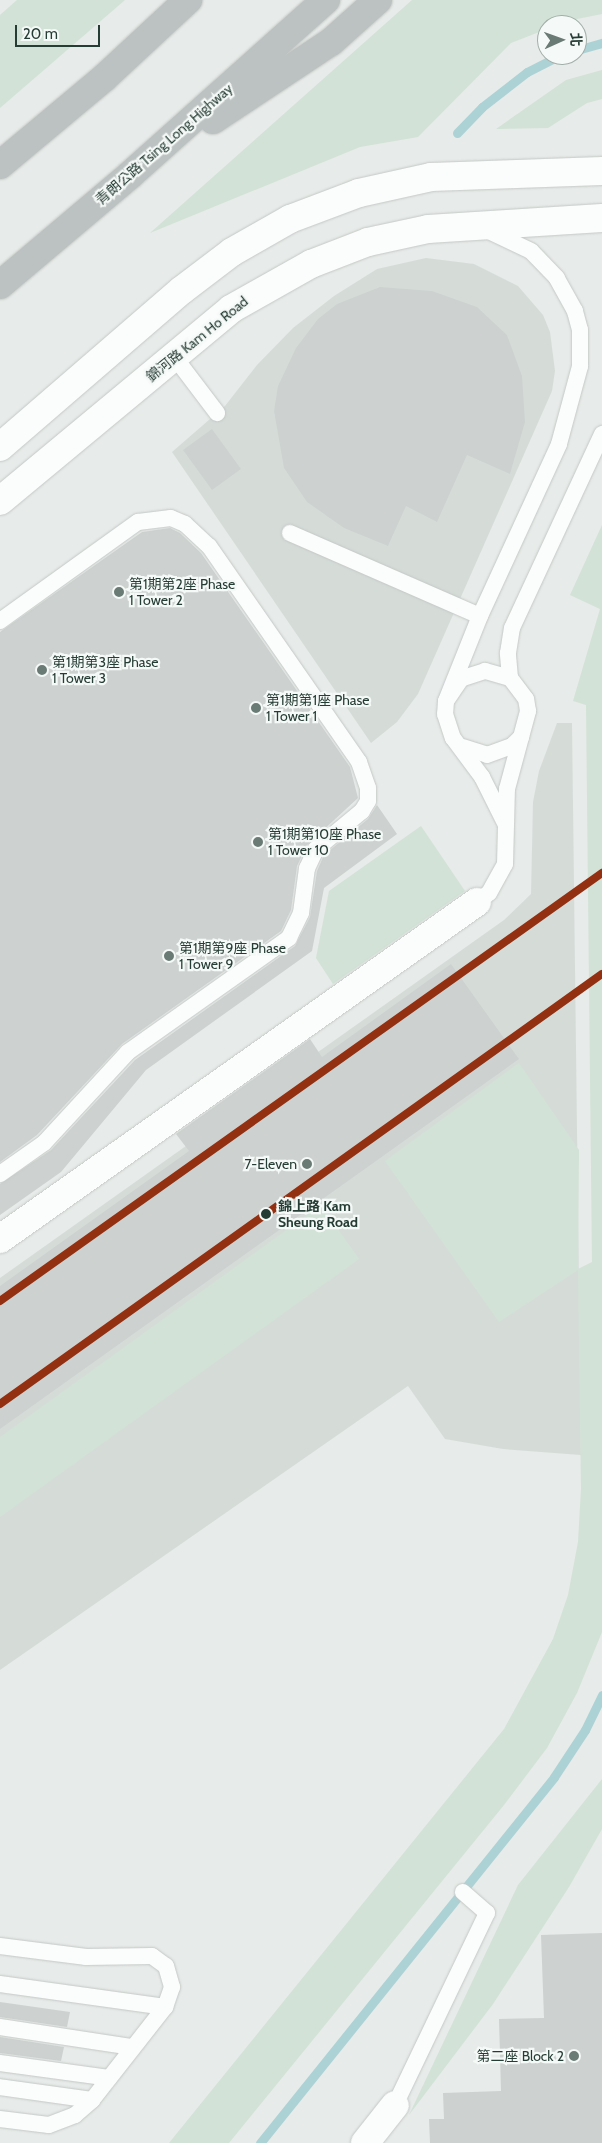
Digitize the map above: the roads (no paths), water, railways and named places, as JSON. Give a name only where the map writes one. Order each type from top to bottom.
[{"type":"highway","points":[[0,165],[188,0]]},
{"type":"highway","name":"青朗公路 Tsing Long Highway","points":[[0,285],[130,175],[326,0]]},
{"type":"highway","points":[[130,175],[331,42],[378,0]]},
{"type":"main road","points":[[0,447],[189,285],[232,252],[290,219],[359,193],[431,177],[602,171]]},
{"type":"main road","name":"錦河路 Kam Ho Road","points":[[0,501],[231,308],[311,264],[368,242],[460,225],[602,218]]},
{"type":"main road","points":[[0,1239],[477,902]]},
{"type":"main road","points":[[365,2143],[395,2104]]},
{"type":"lane","points":[[460,225],[488,230],[514,241],[545,263],[568,296],[580,330],[582,347],[576,391],[559,444],[480,616],[446,701],[447,726],[482,777],[505,823]]},
{"type":"lane","points":[[173,355],[216,413]]},
{"type":"lane","points":[[510,678],[508,653],[512,628],[602,434]]},
{"type":"lane","points":[[0,621],[138,522],[172,518],[185,524],[209,546],[359,762],[368,788],[368,801],[362,811],[316,849],[307,868],[301,912],[289,938],[128,1052],[44,1143],[0,1174]]},
{"type":"lane","points":[[290,533],[480,616]]},
{"type":"lane","points":[[446,701],[461,680],[472,673],[485,671],[510,678],[519,687],[527,705],[526,724],[509,773],[505,823],[505,864],[489,893],[477,902]]},
{"type":"lane","points":[[462,747],[474,753],[496,753],[512,746],[521,736]]},
{"type":"lane","points":[[395,2104],[487,1913],[463,1892]]},
{"type":"lane","points":[[0,1946],[86,1957],[142,1954],[152,1956],[166,1966],[172,1987],[165,2007],[92,2100],[75,2115],[49,2124],[0,2119]]},
{"type":"lane","points":[[0,1984],[165,2007]]},
{"type":"lane","points":[[0,2028],[134,2047]]},
{"type":"lane","points":[[0,2063],[109,2078]]},
{"type":"lane","points":[[0,2087],[92,2100]]},
{"type":"waterway","points":[[587,47],[602,43]]},
{"type":"waterway","points":[[457,133],[482,107],[527,72],[541,65]]},
{"type":"waterway","points":[[260,2143],[554,1777],[585,1730],[602,1695]]},
{"type":"place","name":"第1期第2座 Phase 1 Tower 2","points":[[119,592]]},
{"type":"place","name":"第1期第3座 Phase 1 Tower 3","points":[[42,670]]},
{"type":"place","name":"第1期第1座 Phase 1 Tower 1","points":[[256,708]]},
{"type":"place","name":"第1期第10座 Phase 1 Tower 10","points":[[258,842]]},
{"type":"place","name":"第1期第9座 Phase 1 Tower 9","points":[[169,956]]},
{"type":"place","name":"7-Eleven","points":[[307,1164]]},
{"type":"place","name":"錦上路 Kam Sheung Road","points":[[266,1214]]},
{"type":"place","name":"第二座 Block 2","points":[[574,2056]]}]
